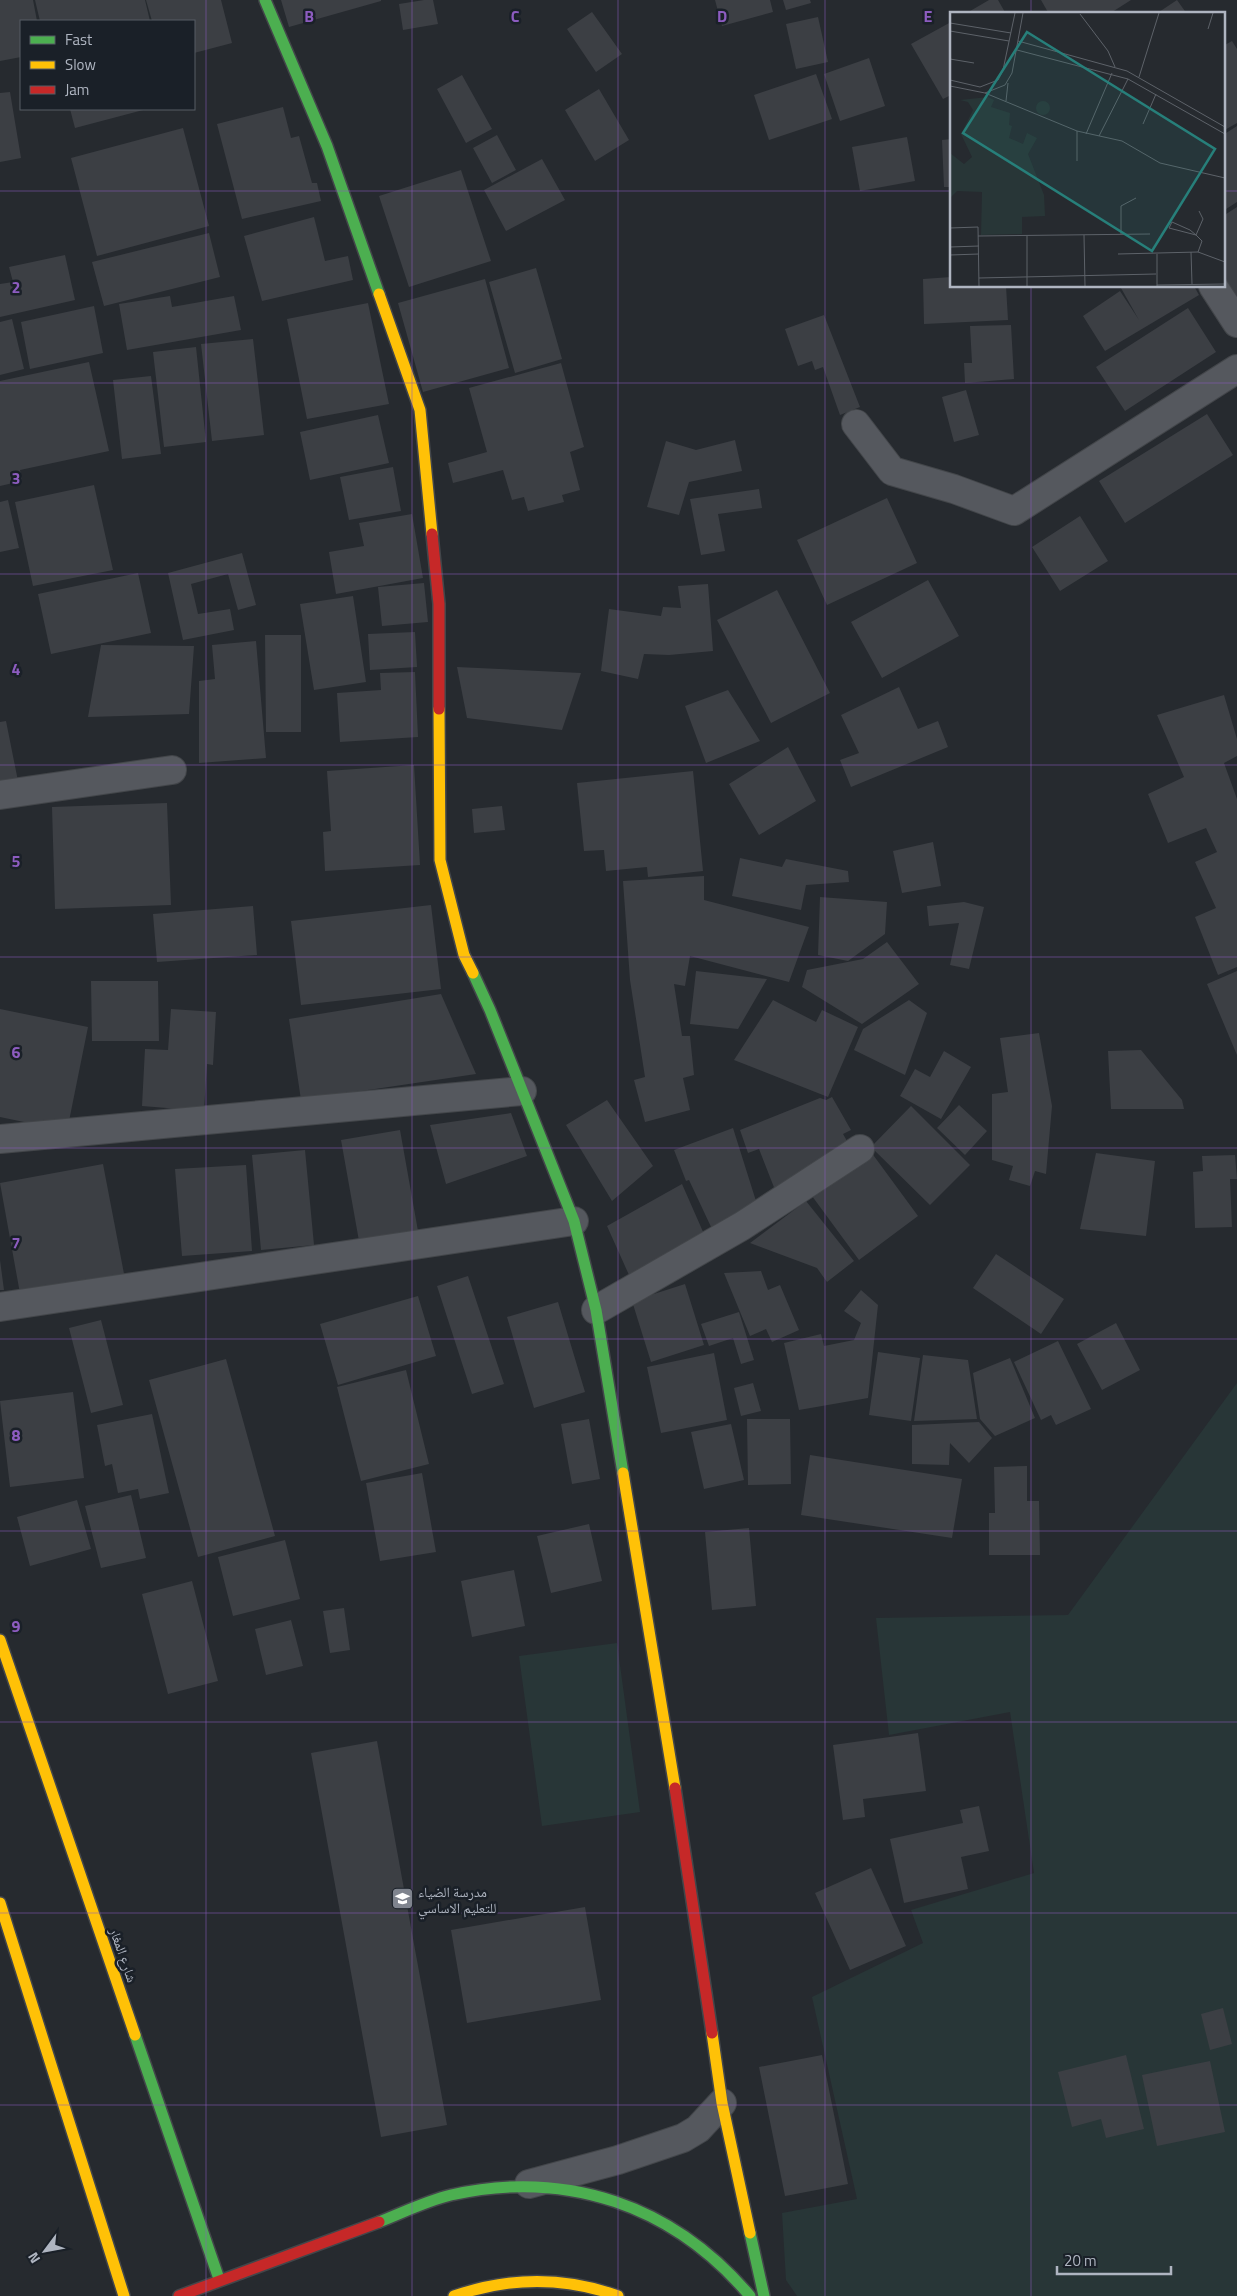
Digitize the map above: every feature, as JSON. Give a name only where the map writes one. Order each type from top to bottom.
[{"type":"street","points":[[265,0],[327,146],[420,410],[439,604],[440,860],[464,955],[490,1010],[574,1221],[596,1310],[690,1874],[722,2103],[764,2296]]},
{"type":"street","points":[[1214,288],[1237,323]]},
{"type":"street","points":[[856,424],[892,471],[954,489],[1014,511],[1237,369]]},
{"type":"street","points":[[0,795],[172,770]]},
{"type":"street","points":[[0,1139],[522,1091]]},
{"type":"street","points":[[596,1310],[742,1226],[860,1149]]},
{"type":"street","points":[[0,1307],[574,1221]]},
{"type":"street","name":"شارع المغار","points":[[0,1640],[219,2280]]},
{"type":"street","points":[[0,1903],[124,2296]]},
{"type":"street","points":[[521,2186],[618,2160],[682,2138],[698,2129],[722,2103]]},
{"type":"street","points":[[179,2296],[448,2196],[484,2189],[521,2186],[558,2188],[594,2195],[629,2206],[663,2222],[694,2242],[716,2260],[750,2296]]},
{"type":"street","points":[[454,2296],[494,2284],[525,2281],[585,2286],[618,2296]]},
{"type":"shaded area","points":[[1237,1383],[1237,2296],[797,2296],[786,2280],[782,2213],[857,2199],[812,1997],[923,1943],[911,1910],[1034,1873],[1010,1712],[889,1735],[876,1618],[1068,1615]]},
{"type":"shaded area","points":[[617,1643],[640,1812],[542,1826],[519,1656]]},
{"type":"building","points":[[0,0],[33,0],[37,20],[20,20],[20,57],[0,61]]},
{"type":"building","points":[[35,0],[145,0],[150,20],[40,20]]},
{"type":"building","points":[[146,0],[221,0],[232,43],[195,53],[195,20],[152,20]]},
{"type":"building","points":[[281,0],[381,0],[381,1],[289,27]]},
{"type":"building","points":[[433,0],[438,24],[403,30],[399,4]]},
{"type":"building","points":[[715,0],[770,0],[773,12],[722,26]]},
{"type":"building","points":[[783,0],[810,0],[811,3],[786,10]]},
{"type":"building","points":[[989,0],[998,0],[1005,12],[968,12]]},
{"type":"building","points":[[1041,0],[1131,0],[1112,12],[1048,12]]},
{"type":"building","points":[[1177,0],[1186,12],[1159,12]]},
{"type":"building","points":[[592,12],[622,54],[596,72],[567,29]]},
{"type":"building","points":[[818,17],[828,62],[796,69],[786,24]]},
{"type":"building","points":[[950,23],[950,96],[943,99],[911,44]]},
{"type":"building","points":[[1232,41],[1237,49],[1237,123],[1224,130],[1224,45]]},
{"type":"building","points":[[869,58],[885,106],[840,121],[824,74]]},
{"type":"building","points":[[816,74],[832,119],[769,140],[754,95]]},
{"type":"building","points":[[462,75],[492,129],[466,143],[437,89]]},
{"type":"building","points":[[599,89],[629,140],[595,161],[565,110]]},
{"type":"building","points":[[10,92],[21,158],[0,162],[0,93]]},
{"type":"building","points":[[283,107],[291,138],[299,136],[312,183],[317,183],[321,201],[242,219],[217,124]]},
{"type":"building","points":[[70,110],[143,110],[75,128]]},
{"type":"building","points":[[1237,126],[1237,202],[1224,210],[1224,134]]},
{"type":"building","points":[[183,128],[209,226],[97,256],[71,158]]},
{"type":"building","points":[[497,135],[516,170],[492,183],[473,148]]},
{"type":"building","points":[[907,137],[915,181],[860,191],[852,147]]},
{"type":"building","points":[[950,139],[950,187],[944,187],[942,140]]},
{"type":"building","points":[[542,159],[565,200],[506,231],[484,190]]},
{"type":"building","points":[[461,170],[491,261],[409,287],[379,196]]},
{"type":"building","points":[[1237,207],[1237,298],[1224,279],[1224,215]]},
{"type":"building","points":[[314,217],[325,261],[348,256],[353,280],[262,301],[244,236]]},
{"type":"building","points":[[209,233],[220,277],[104,306],[92,262]]},
{"type":"building","points":[[65,255],[75,300],[0,317],[0,284],[13,282],[9,267]]},
{"type":"building","points":[[536,268],[562,359],[515,373],[489,282]]},
{"type":"building","points":[[950,277],[950,288],[1006,288],[1008,320],[924,324],[923,279]]},
{"type":"building","points":[[485,279],[509,368],[423,392],[398,303]]},
{"type":"building","points":[[1121,288],[1195,288],[1199,295],[1105,351],[1083,316],[1120,291],[1139,320]]},
{"type":"building","points":[[170,296],[172,307],[234,296],[241,330],[127,350],[119,304]]},
{"type":"building","points":[[368,303],[389,404],[307,419],[287,319]]},
{"type":"building","points":[[94,306],[103,353],[30,369],[21,322]]},
{"type":"building","points":[[1188,308],[1216,352],[1125,411],[1096,367]]},
{"type":"building","points":[[824,315],[860,407],[840,415],[823,367],[815,370],[812,361],[798,366],[785,329]]},
{"type":"building","points":[[12,319],[24,369],[0,375],[0,322]]},
{"type":"building","points":[[1011,325],[1014,379],[965,383],[964,363],[972,363],[970,326]]},
{"type":"building","points":[[253,339],[264,435],[212,441],[201,344]]},
{"type":"building","points":[[196,347],[206,442],[164,447],[153,352]]},
{"type":"building","points":[[89,362],[109,451],[20,470],[22,481],[0,486],[0,381]]},
{"type":"building","points":[[561,363],[584,447],[570,452],[580,490],[562,495],[564,502],[528,511],[524,497],[512,500],[503,470],[453,483],[448,463],[487,452],[469,388]]},
{"type":"building","points":[[151,376],[161,454],[122,459],[113,380]]},
{"type":"building","points":[[966,390],[979,435],[954,442],[942,397]]},
{"type":"building","points":[[1207,414],[1233,455],[1125,523],[1099,481]]},
{"type":"building","points":[[378,415],[389,463],[310,480],[300,432]]},
{"type":"building","points":[[735,440],[742,471],[689,482],[679,515],[647,507],[666,441],[696,450]]},
{"type":"building","points":[[393,467],[401,511],[349,520],[340,477]]},
{"type":"building","points":[[94,485],[113,570],[33,586],[15,502]]},
{"type":"building","points":[[759,489],[762,508],[718,514],[725,551],[701,555],[690,499]]},
{"type":"building","points":[[887,498],[917,563],[827,605],[797,540]]},
{"type":"building","points":[[8,500],[19,548],[0,552],[0,502]]},
{"type":"building","points":[[412,514],[423,578],[336,594],[329,552],[364,546],[359,523]]},
{"type":"building","points":[[1080,516],[1108,561],[1060,591],[1032,547]]},
{"type":"building","points":[[242,553],[256,605],[238,610],[228,574],[191,584],[198,614],[230,609],[234,630],[183,640],[168,573]]},
{"type":"building","points":[[138,573],[151,633],[51,654],[38,594]]},
{"type":"building","points":[[928,580],[959,636],[882,678],[851,622]]},
{"type":"building","points":[[424,583],[428,622],[382,626],[378,587]]},
{"type":"building","points":[[708,584],[713,651],[669,655],[644,654],[638,679],[601,671],[609,609],[661,616],[663,607],[681,608],[678,586]]},
{"type":"building","points":[[777,590],[830,693],[771,723],[717,620]]},
{"type":"building","points":[[353,596],[366,682],[314,690],[300,604]]},
{"type":"building","points":[[415,632],[417,667],[370,670],[368,634]]},
{"type":"building","points":[[265,635],[301,635],[301,732],[266,732]]},
{"type":"building","points":[[256,641],[266,758],[199,763],[199,681],[215,679],[212,645]]},
{"type":"building","points":[[101,645],[194,646],[189,714],[88,717]]},
{"type":"building","points":[[457,667],[581,673],[562,730],[467,718]]},
{"type":"building","points":[[415,672],[418,737],[340,742],[337,693],[381,690],[380,673]]},
{"type":"building","points":[[899,687],[918,729],[938,721],[948,747],[851,787],[840,760],[859,753],[841,715]]},
{"type":"building","points":[[728,690],[760,741],[706,763],[685,706]]},
{"type":"building","points":[[1224,695],[1237,739],[1237,756],[1224,763],[1237,799],[1237,967],[1218,975],[1195,917],[1216,908],[1195,862],[1217,852],[1206,828],[1168,843],[1148,794],[1184,777],[1157,715]]},
{"type":"building","points":[[6,721],[18,781],[0,785],[0,722]]},
{"type":"building","points":[[788,747],[816,801],[759,835],[729,784]]},
{"type":"building","points":[[414,765],[420,865],[325,871],[323,832],[331,831],[327,771]]},
{"type":"building","points":[[693,771],[703,871],[648,877],[647,867],[606,871],[604,850],[584,851],[577,783]]},
{"type":"building","points":[[167,803],[171,905],[55,909],[52,807]]},
{"type":"building","points":[[502,806],[505,830],[474,833],[472,809]]},
{"type":"building","points":[[933,842],[941,886],[902,893],[893,851]]},
{"type":"building","points":[[740,858],[782,867],[786,859],[848,871],[849,882],[806,885],[801,910],[732,896]]},
{"type":"building","points":[[704,876],[704,900],[809,927],[789,982],[690,956],[685,986],[674,984],[682,1036],[690,1036],[694,1075],[683,1078],[690,1110],[645,1122],[634,1080],[645,1077],[630,980],[623,881]]},
{"type":"building","points":[[820,897],[887,902],[885,934],[848,961],[818,955]]},
{"type":"building","points":[[964,902],[984,907],[969,969],[950,965],[959,923],[929,926],[927,906]]},
{"type":"building","points":[[431,905],[441,989],[301,1005],[291,921]]},
{"type":"building","points":[[253,906],[257,955],[157,962],[153,914]]},
{"type":"building","points":[[887,942],[919,984],[862,1024],[802,987],[807,970],[863,959]]},
{"type":"building","points":[[696,971],[767,979],[738,1029],[690,1024]]},
{"type":"building","points":[[1237,971],[1237,1055],[1207,984]]},
{"type":"building","points":[[91,981],[158,981],[159,1041],[92,1041]]},
{"type":"building","points":[[441,994],[476,1074],[301,1100],[289,1019]]},
{"type":"building","points":[[773,1000],[816,1022],[822,1010],[858,1027],[828,1097],[734,1060]]},
{"type":"building","points":[[909,1000],[927,1013],[905,1075],[854,1050],[863,1029]]},
{"type":"building","points":[[0,1009],[88,1027],[67,1131],[0,1117]]},
{"type":"building","points":[[171,1009],[216,1012],[213,1065],[207,1064],[204,1111],[142,1106],[145,1049],[168,1050]]},
{"type":"building","points":[[1039,1033],[1052,1106],[1046,1174],[1035,1171],[1030,1186],[1009,1180],[1013,1166],[992,1160],[992,1094],[1008,1092],[1000,1038]]},
{"type":"building","points":[[1141,1050],[1182,1100],[1184,1109],[1111,1109],[1108,1051]]},
{"type":"building","points":[[944,1051],[971,1067],[941,1119],[900,1096],[915,1069],[930,1077]]},
{"type":"building","points":[[832,1097],[851,1130],[843,1134],[851,1148],[777,1195],[759,1149],[748,1153],[740,1130],[820,1098],[826,1100]]},
{"type":"building","points":[[607,1100],[653,1166],[612,1201],[566,1125]]},
{"type":"building","points":[[959,1105],[987,1131],[965,1155],[937,1128]]},
{"type":"building","points":[[911,1106],[970,1165],[930,1205],[871,1147]]},
{"type":"building","points":[[511,1113],[527,1156],[446,1184],[430,1125]]},
{"type":"building","points":[[733,1128],[756,1201],[712,1229],[689,1180],[686,1181],[674,1150]]},
{"type":"building","points":[[400,1130],[418,1231],[359,1241],[341,1140]]},
{"type":"building","points":[[305,1150],[314,1245],[261,1250],[252,1155]]},
{"type":"building","points":[[871,1152],[918,1216],[859,1260],[812,1196]]},
{"type":"building","points":[[1096,1153],[1155,1161],[1146,1236],[1080,1229]]},
{"type":"building","points":[[1235,1155],[1237,1179],[1230,1179],[1232,1227],[1195,1228],[1193,1172],[1203,1171],[1202,1156]]},
{"type":"building","points":[[103,1164],[125,1279],[21,1299],[0,1183]]},
{"type":"building","points":[[246,1165],[252,1251],[182,1256],[175,1169]]},
{"type":"building","points":[[682,1184],[704,1234],[629,1275],[607,1226]]},
{"type":"building","points":[[806,1201],[854,1261],[827,1282],[817,1268],[750,1243]]},
{"type":"building","points":[[996,1254],[1064,1299],[1041,1334],[973,1288]]},
{"type":"building","points":[[0,1260],[4,1290],[0,1290]]},
{"type":"building","points":[[761,1271],[768,1290],[780,1285],[799,1330],[772,1342],[766,1329],[750,1336],[724,1273]]},
{"type":"building","points":[[468,1276],[504,1384],[472,1394],[437,1286]]},
{"type":"building","points":[[685,1284],[704,1345],[651,1362],[632,1301]]},
{"type":"building","points":[[861,1290],[878,1305],[868,1398],[799,1410],[784,1343],[821,1334],[824,1346],[854,1340],[861,1323],[844,1311]]},
{"type":"building","points":[[418,1296],[436,1356],[338,1385],[320,1324]]},
{"type":"building","points":[[558,1302],[585,1392],[534,1408],[507,1317]]},
{"type":"building","points":[[739,1312],[754,1360],[741,1364],[733,1338],[709,1346],[701,1324]]},
{"type":"building","points":[[101,1320],[123,1405],[91,1413],[69,1328]]},
{"type":"building","points":[[1116,1323],[1140,1370],[1102,1390],[1077,1344]]},
{"type":"building","points":[[1058,1341],[1091,1409],[1056,1425],[1051,1415],[1041,1420],[1014,1362]]},
{"type":"building","points":[[878,1352],[920,1358],[911,1421],[869,1415]]},
{"type":"building","points":[[714,1353],[727,1420],[661,1433],[647,1367]]},
{"type":"building","points":[[923,1355],[968,1360],[977,1419],[914,1421]]},
{"type":"building","points":[[1010,1358],[1035,1418],[995,1436],[980,1419],[973,1373]]},
{"type":"building","points":[[226,1359],[275,1536],[198,1557],[149,1380]]},
{"type":"building","points":[[406,1370],[429,1464],[361,1481],[337,1387]]},
{"type":"building","points":[[753,1383],[761,1411],[741,1416],[734,1388]]},
{"type":"building","points":[[73,1392],[84,1478],[10,1487],[0,1401]]},
{"type":"building","points":[[152,1414],[169,1493],[140,1499],[138,1489],[118,1493],[112,1464],[105,1466],[97,1425]]},
{"type":"building","points":[[589,1419],[600,1479],[572,1484],[561,1424]]},
{"type":"building","points":[[747,1419],[790,1419],[791,1484],[748,1485]]},
{"type":"building","points":[[979,1422],[992,1438],[969,1463],[950,1443],[949,1465],[912,1464],[912,1425]]},
{"type":"building","points":[[731,1424],[744,1480],[704,1489],[691,1432]]},
{"type":"building","points":[[810,1455],[962,1479],[952,1538],[801,1515]]},
{"type":"building","points":[[1027,1466],[1027,1501],[1039,1501],[1040,1555],[989,1555],[989,1513],[995,1513],[994,1467]]},
{"type":"building","points":[[422,1473],[436,1552],[380,1561],[366,1483]]},
{"type":"building","points":[[131,1495],[146,1558],[101,1568],[85,1506]]},
{"type":"building","points":[[77,1500],[91,1549],[30,1566],[17,1517]]},
{"type":"building","points":[[589,1524],[602,1581],[551,1593],[537,1536]]},
{"type":"building","points":[[749,1528],[756,1606],[712,1610],[705,1532]]},
{"type":"building","points":[[285,1540],[300,1599],[233,1616],[218,1557]]},
{"type":"building","points":[[514,1570],[525,1626],[472,1637],[461,1581]]},
{"type":"building","points":[[192,1581],[218,1681],[168,1694],[142,1594]]},
{"type":"building","points":[[344,1608],[350,1650],[330,1653],[323,1611]]},
{"type":"building","points":[[291,1620],[303,1666],[266,1675],[255,1629]]},
{"type":"building","points":[[918,1733],[926,1791],[863,1799],[865,1817],[843,1820],[833,1745]]},
{"type":"building","points":[[377,1741],[447,2125],[381,2137],[311,1753]]},
{"type":"building","points":[[979,1806],[989,1851],[961,1857],[968,1889],[904,1903],[890,1839],[963,1823],[960,1810]]},
{"type":"building","points":[[871,1868],[906,1946],[850,1970],[815,1893]]},
{"type":"building","points":[[585,1907],[601,2000],[467,2023],[451,1930]]},
{"type":"building","points":[[1223,2008],[1232,2044],[1210,2050],[1201,2014]]},
{"type":"building","points":[[822,2055],[848,2184],[785,2196],[759,2067]]},
{"type":"building","points":[[1126,2055],[1144,2129],[1106,2138],[1101,2119],[1072,2127],[1058,2072]]},
{"type":"building","points":[[1210,2061],[1225,2132],[1157,2146],[1142,2075]]},
{"type":"traffic: fast","points":[[265,0],[327,146],[379,294]]},
{"type":"traffic: fast","points":[[473,973],[490,1010],[574,1221],[596,1310],[623,1473]]},
{"type":"traffic: fast","points":[[135,2035],[219,2279]]},
{"type":"traffic: fast","points":[[379,2222],[451,2195],[494,2188],[536,2187],[576,2192],[615,2202],[652,2217],[687,2238],[720,2264],[750,2296]]},
{"type":"traffic: fast","points":[[750,2233],[764,2296]]},
{"type":"traffic: slow","points":[[379,294],[420,410],[432,534]]},
{"type":"traffic: slow","points":[[439,709],[440,860],[464,955],[473,973]]},
{"type":"traffic: slow","points":[[623,1473],[675,1788]]},
{"type":"traffic: slow","points":[[0,1640],[135,2035]]},
{"type":"traffic: slow","points":[[0,1903],[124,2296]]},
{"type":"traffic: slow","points":[[712,2033],[722,2103],[750,2233]]},
{"type":"traffic: slow","points":[[454,2296],[495,2285],[536,2281],[577,2285],[618,2296]]},
{"type":"traffic: jam","points":[[432,534],[439,604],[439,709]]},
{"type":"traffic: jam","points":[[675,1788],[712,2033]]},
{"type":"traffic: jam","points":[[179,2296],[379,2222]]},
{"type":"place","name":"مدرسة الضياء للتعليم الاساسي","points":[[402,1899]]}]
